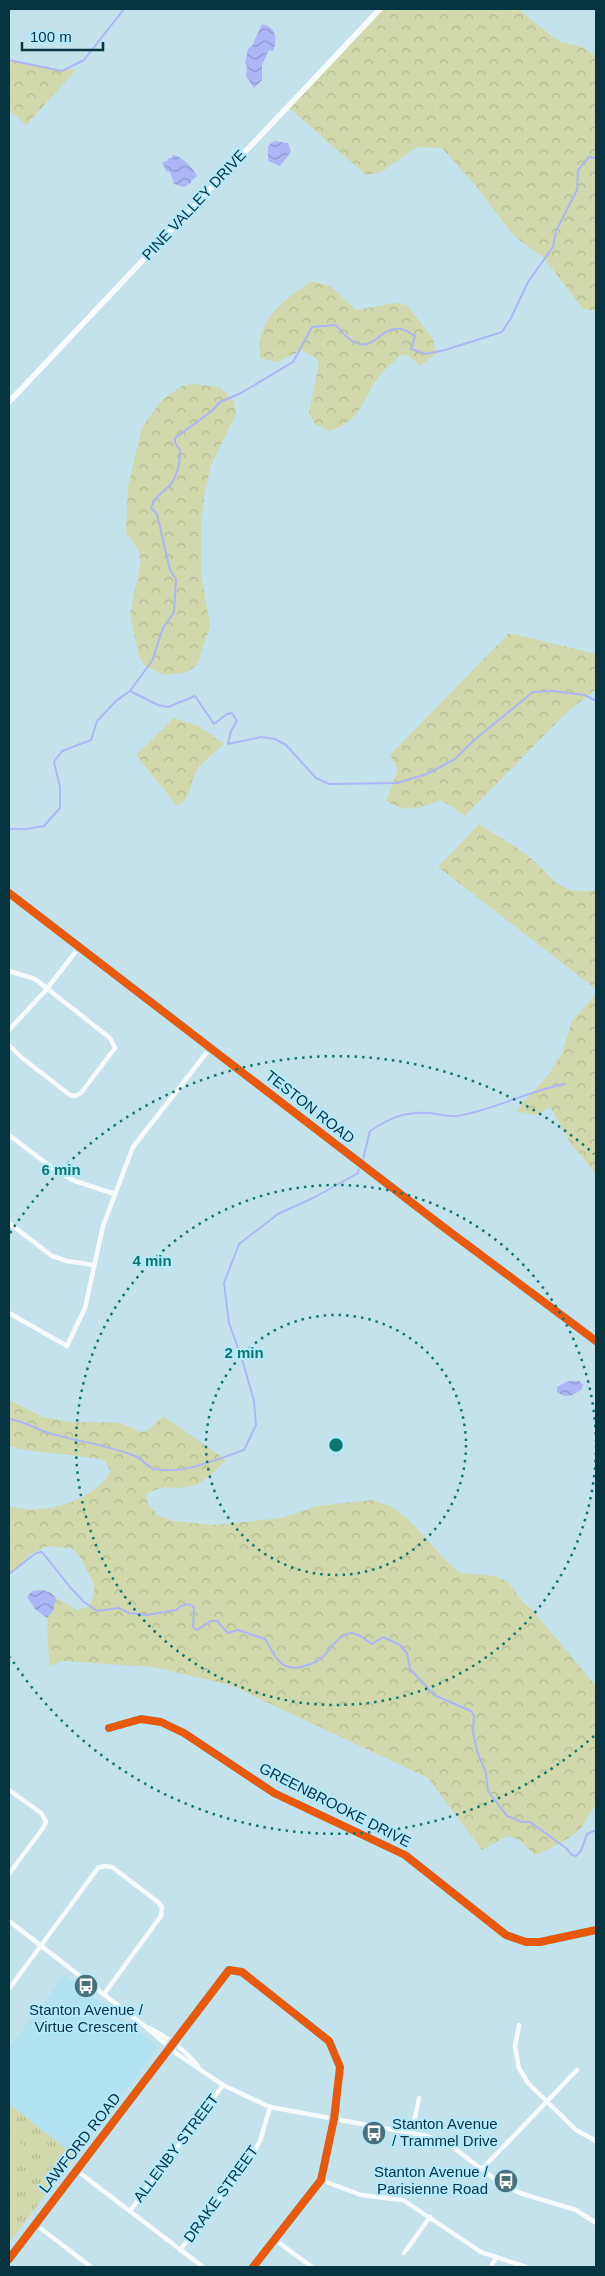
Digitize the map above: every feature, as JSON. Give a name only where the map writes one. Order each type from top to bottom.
[{"type":"street","name":"PINE VALLEY DRIVE","points":[[9,402],[380,9]]},
{"type":"street","name":"TESTON ROAD","points":[[9,893],[449,1231],[596,1341]]},
{"type":"street","points":[[9,1030],[46,990],[80,946]]},
{"type":"street","points":[[9,971],[30,976],[110,1038],[115,1044],[114,1052],[81,1093],[74,1096],[70,1095],[21,1057],[9,1045]]},
{"type":"street","points":[[9,1313],[67,1346],[85,1308],[102,1226],[138,1140],[210,1047]]},
{"type":"street","points":[[9,1135],[55,1170],[75,1181],[115,1194]]},
{"type":"street","points":[[9,1223],[52,1256],[67,1261],[94,1265]]},
{"type":"street","name":"GREENBROOKE DRIVE","points":[[109,1728],[141,1719],[161,1722],[184,1732],[274,1793],[405,1855],[506,1934],[526,1942],[540,1942],[596,1930]]},
{"type":"street","points":[[9,1790],[41,1813],[46,1822],[9,1874]]},
{"type":"street","points":[[9,1989],[101,1866],[112,1867],[162,1907],[161,1916],[104,1994]]},
{"type":"street","points":[[9,1921],[171,2046],[187,2062],[199,2067],[223,2085],[270,2107],[412,2132],[450,2145],[500,2183],[520,2193],[576,2210],[596,2223]]},
{"type":"street","points":[[171,2046],[229,1970],[242,1972],[329,2041],[340,2067],[334,2119],[321,2180],[253,2267]]},
{"type":"street","points":[[519,2025],[515,2046],[519,2068],[528,2083],[576,2130],[596,2141]]},
{"type":"street","name":"LAWFORD ROAD","points":[[9,2259],[171,2046]]},
{"type":"street","points":[[482,2169],[577,2070]]},
{"type":"street","name":"ALLENBY STREET","points":[[130,2211],[223,2085]]},
{"type":"street","points":[[412,2132],[419,2098]]},
{"type":"street","name":"DRAKE STREET","points":[[180,2250],[251,2158],[260,2140],[270,2107]]},
{"type":"street","points":[[76,2170],[203,2267]]},
{"type":"street","points":[[321,2180],[361,2195],[403,2200],[460,2239],[496,2258],[526,2267]]},
{"type":"street","points":[[404,2253],[430,2217]]},
{"type":"street","points":[[35,2224],[91,2267]]},
{"type":"street","points":[[274,2239],[312,2267]]},
{"type":"street","points":[[491,2267],[496,2258]]},
{"type":"shaded area","points":[[65,1975],[157,2046],[157,2050],[75,2156],[9,2104],[9,2048]]},
{"type":"green space","points":[[383,9],[518,9],[558,41],[585,48],[596,57],[596,311],[583,309],[543,257],[515,237],[475,185],[442,148],[417,147],[380,173],[366,175],[288,107]]},
{"type":"green space","points":[[9,60],[45,68],[76,70],[26,125],[9,110]]},
{"type":"green space","points":[[311,281],[330,286],[356,310],[395,303],[407,305],[433,339],[436,354],[420,366],[408,355],[401,355],[378,377],[354,417],[329,431],[315,424],[309,413],[319,363],[315,357],[299,349],[296,353],[277,362],[260,358],[260,339],[267,321],[280,306]]},
{"type":"green space","points":[[193,384],[220,387],[234,401],[236,414],[211,465],[204,496],[201,527],[201,573],[210,626],[197,665],[187,672],[165,675],[145,666],[139,657],[130,614],[141,561],[138,549],[126,533],[128,486],[142,427],[163,399],[182,386]]},
{"type":"green space","points":[[509,633],[596,654],[596,689],[565,714],[465,816],[441,800],[408,809],[386,801],[398,770],[390,755]]},
{"type":"green space","points":[[174,718],[200,727],[224,744],[201,766],[195,774],[186,799],[177,806],[136,755]]},
{"type":"green space","points":[[479,824],[522,852],[564,887],[572,890],[596,890],[596,989],[438,867]]},
{"type":"green space","points":[[596,994],[596,1174],[571,1144],[550,1107],[536,1115],[516,1111],[549,1074],[562,1053],[572,1021]]},
{"type":"green space","points":[[9,1400],[43,1417],[70,1422],[121,1423],[140,1432],[147,1431],[163,1416],[226,1460],[197,1484],[186,1487],[158,1489],[146,1495],[148,1504],[159,1516],[173,1521],[216,1525],[281,1518],[317,1506],[373,1500],[392,1507],[409,1520],[448,1563],[460,1573],[495,1576],[507,1581],[596,1686],[596,1805],[582,1826],[576,1833],[565,1840],[534,1855],[521,1841],[507,1836],[482,1850],[428,1778],[230,1685],[153,1667],[63,1661],[49,1666],[47,1618],[53,1611],[56,1598],[77,1610],[89,1607],[94,1595],[94,1584],[80,1557],[73,1549],[48,1546],[31,1554],[9,1575],[9,1506],[22,1509],[36,1509],[66,1504],[93,1491],[111,1471],[104,1460],[9,1446]]},
{"type":"green space","points":[[9,2104],[75,2156],[9,2243]]},
{"type":"green space","points":[[9,2134],[28,2149],[9,2174]]},
{"type":"water","points":[[262,24],[273,31],[275,42],[273,51],[269,50],[262,65],[262,80],[254,88],[246,76],[247,67],[245,63],[248,49],[252,46]]},
{"type":"water","points":[[274,141],[288,143],[291,152],[280,166],[268,161],[268,146]]},
{"type":"water","points":[[173,155],[187,163],[197,176],[184,187],[174,184],[170,172],[166,171],[162,162],[172,158]]},
{"type":"water","points":[[568,1381],[579,1381],[583,1384],[582,1389],[570,1396],[557,1392],[557,1387]]},
{"type":"water","points":[[43,1590],[51,1593],[56,1598],[53,1611],[47,1618],[35,1609],[27,1597],[32,1591]]},
{"type":"waterway","points":[[9,60],[62,71],[84,60],[124,9]]},
{"type":"waterway","points":[[9,829],[27,829],[44,826],[60,808],[60,787],[54,762],[62,751],[91,740],[97,721],[116,701],[130,691],[152,661],[163,628],[174,612],[176,579],[170,570],[157,514],[151,508],[157,498],[171,484],[177,472],[180,450],[175,443],[175,438],[212,411],[220,402],[241,393],[293,362],[312,327],[336,325],[348,338],[358,344],[366,344],[373,341],[387,331],[395,329],[404,330],[415,336],[411,349],[426,354],[502,332],[511,318],[528,282],[553,247],[556,231],[577,190],[578,170],[589,157],[596,158]]},
{"type":"waterway","points":[[130,691],[158,705],[168,707],[195,696],[214,724],[227,714],[232,713],[237,721],[231,731],[228,744],[261,737],[275,739],[286,745],[316,778],[329,784],[397,783],[427,774],[455,759],[473,741],[533,692],[552,691],[585,695],[596,701]]},
{"type":"waterway","points":[[363,1159],[370,1131],[398,1116],[413,1113],[457,1116],[565,1084]]},
{"type":"waterway","points":[[9,1419],[52,1434],[127,1453],[155,1469],[177,1470],[189,1468],[244,1450],[256,1425],[254,1401],[229,1323],[224,1283],[239,1244],[278,1214],[315,1197],[358,1173],[359,1168]]},
{"type":"waterway","points":[[9,1574],[36,1553],[42,1552],[70,1587],[84,1602],[97,1611],[119,1608],[129,1613],[147,1615],[176,1610],[181,1606],[189,1604],[194,1607],[193,1627],[197,1630],[211,1621],[217,1621],[228,1633],[238,1630],[265,1639],[278,1660],[288,1667],[301,1667],[317,1661],[346,1634],[357,1634],[372,1644],[383,1637],[400,1645],[407,1653],[410,1669],[434,1695],[471,1711],[474,1715],[473,1732],[477,1751],[486,1773],[488,1791],[507,1816],[522,1822],[530,1822],[566,1848],[572,1855],[576,1856],[581,1851],[587,1834],[596,1830]]},
{"type":"cycle path","points":[[9,893],[442,1226],[596,1341]]},
{"type":"cycle path","points":[[109,1728],[141,1719],[161,1722],[184,1733],[274,1793],[405,1855],[506,1935],[526,1942],[540,1942],[596,1930]]},
{"type":"cycle path","points":[[9,2259],[229,1970],[242,1972],[329,2041],[340,2067],[334,2119],[321,2180],[253,2267]]},
{"type":"place","name":"Stanton Avenue / Virtue Crescent","points":[[86,1986]]},
{"type":"place","name":"Stanton Avenue / Trammel Drive","points":[[374,2133]]},
{"type":"place","name":"Stanton Avenue / Parisienne Road","points":[[506,2181]]}]
